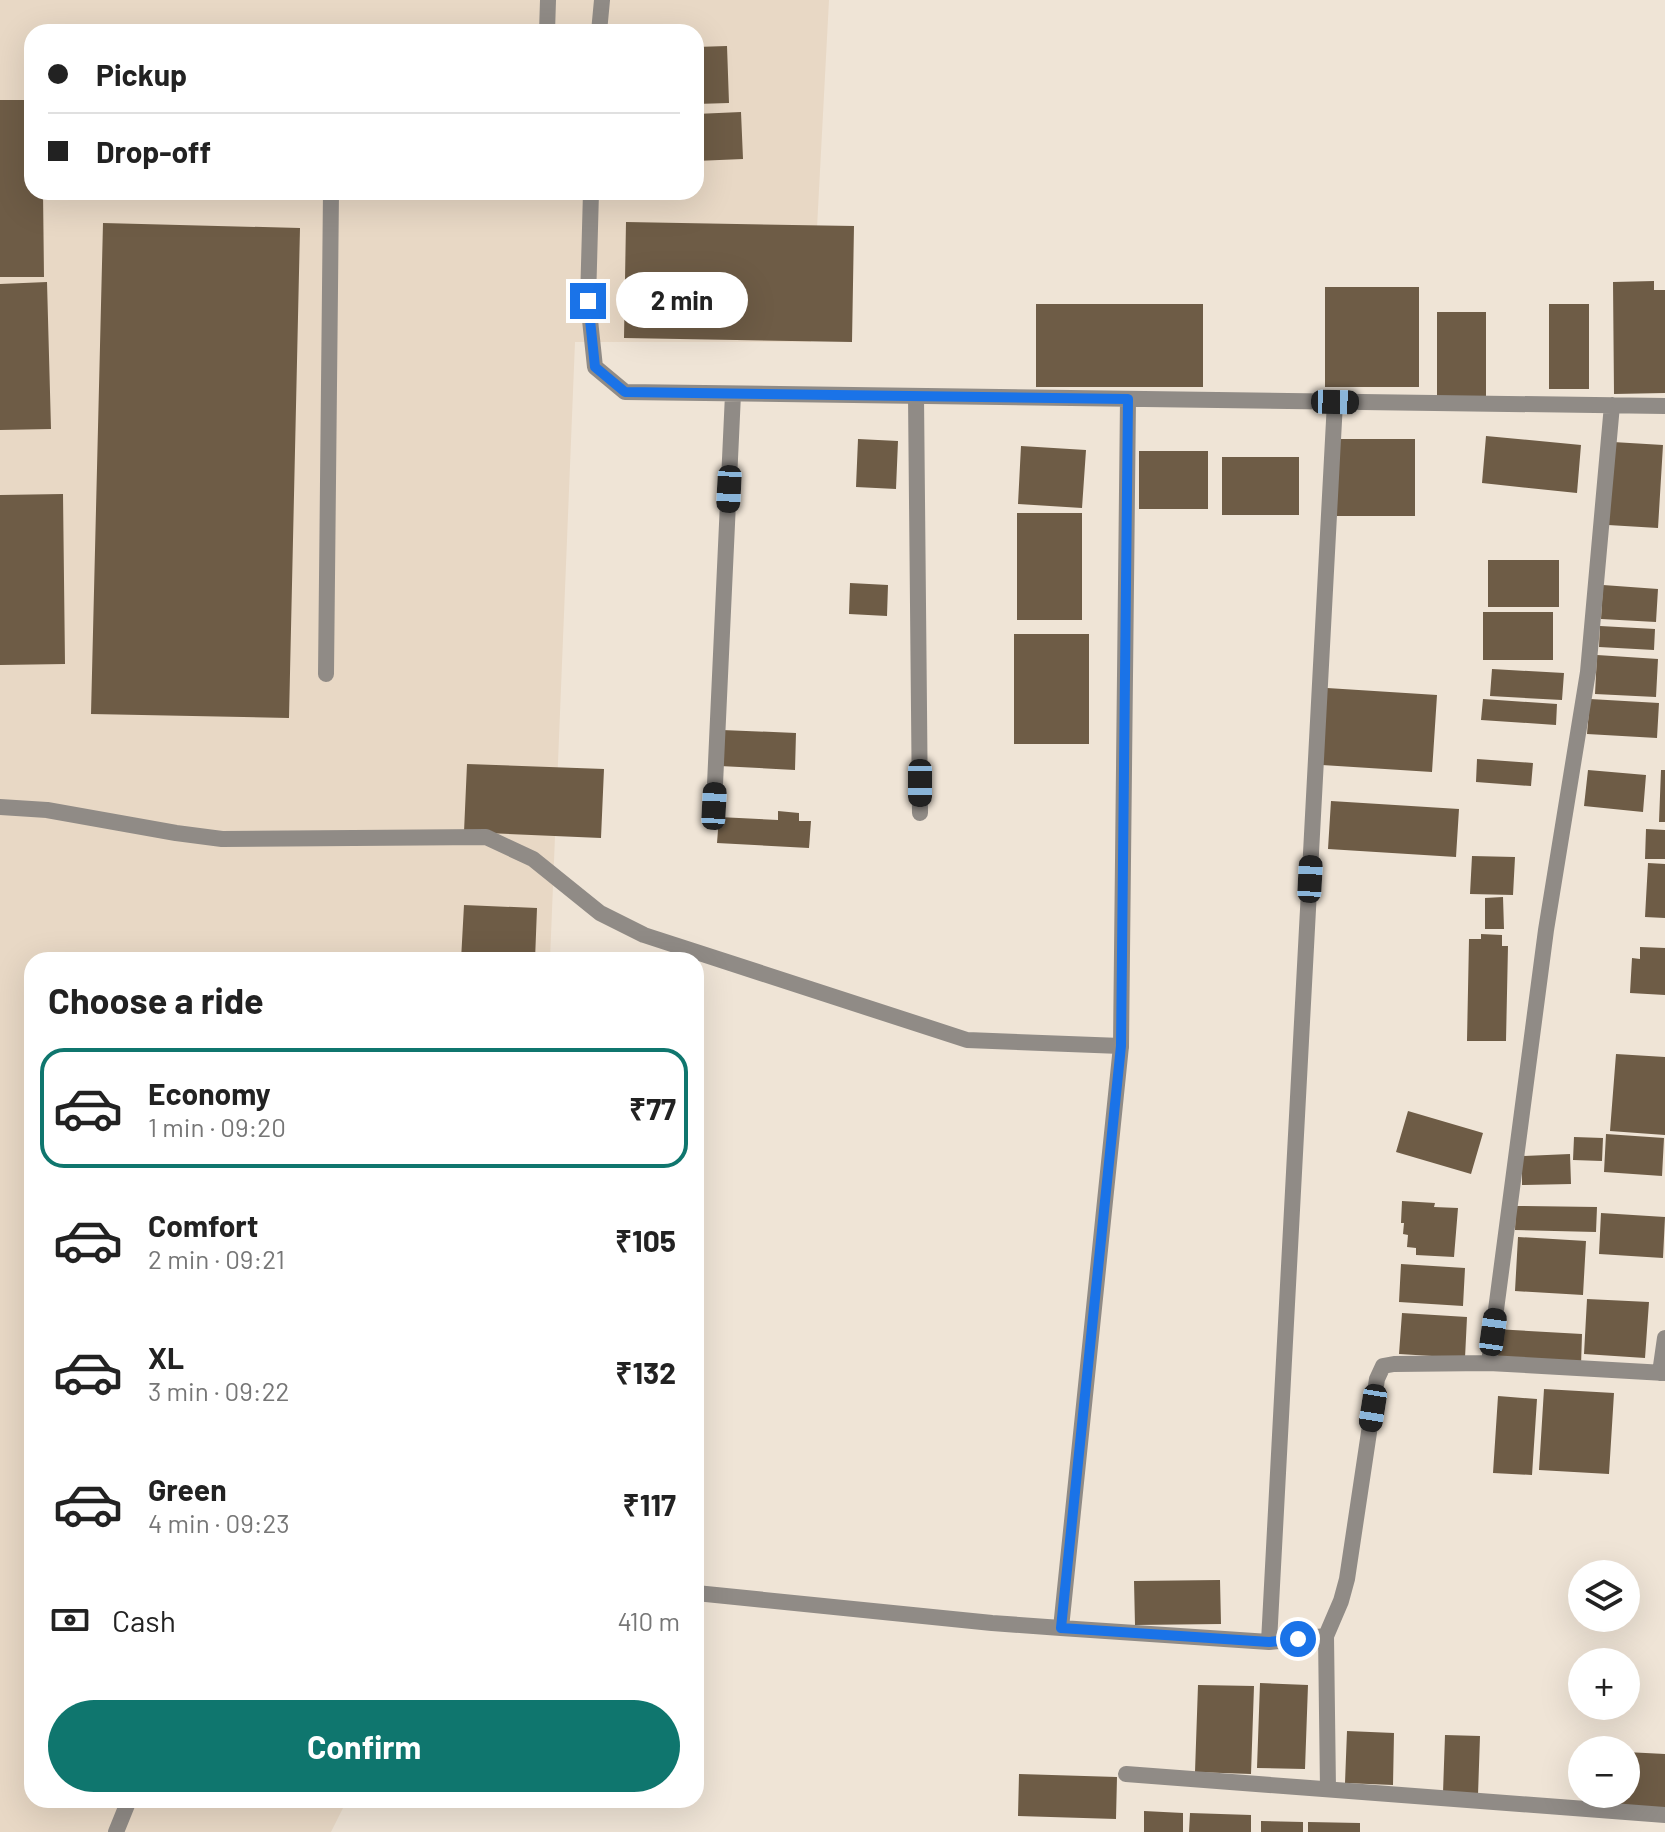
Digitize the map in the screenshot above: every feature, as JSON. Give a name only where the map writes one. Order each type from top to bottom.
[{"type":"street","points":[[547,24],[548,0]]},
{"type":"street","points":[[600,24],[602,0]]},
{"type":"street","points":[[326,674],[331,200]]},
{"type":"street","points":[[591,200],[588,301],[595,367],[625,392],[1665,406]]},
{"type":"street","points":[[714,806],[733,394]]},
{"type":"street","points":[[916,396],[920,813]]},
{"type":"street","points":[[1061,1628],[1121,1046],[1128,399]]},
{"type":"street","points":[[1269,1642],[1335,402]]},
{"type":"street","points":[[1489,1363],[1546,930],[1588,672],[1612,405]]},
{"type":"street","points":[[0,807],[47,810],[222,839],[486,837],[533,859],[600,913],[644,935],[695,952]]},
{"type":"street","points":[[704,955],[967,1040],[1121,1046]]},
{"type":"street","points":[[1328,1789],[1326,1636],[1347,1579],[1377,1379],[1383,1366],[1489,1363],[1662,1373],[1665,1338]]},
{"type":"street","points":[[704,1594],[1061,1628],[1269,1642],[1326,1636]]},
{"type":"street","points":[[1126,1774],[1665,1815]]},
{"type":"street","points":[[116,1832],[126,1808]]},
{"type":"shaded area","points":[[0,0],[829,0],[811,342],[575,342],[550,952],[24,952],[24,1808],[343,1808],[331,1832],[0,1832]]},
{"type":"building","points":[[727,46],[729,103],[704,104],[704,47]]},
{"type":"building","points":[[0,100],[24,100],[24,200],[43,200],[44,277],[0,277]]},
{"type":"building","points":[[741,112],[743,159],[704,161],[704,114]]},
{"type":"building","points":[[626,222],[854,226],[852,342],[624,338]]},
{"type":"building","points":[[103,223],[300,228],[289,718],[91,714]]},
{"type":"building","points":[[1654,281],[1654,290],[1665,290],[1665,393],[1614,394],[1613,282]]},
{"type":"building","points":[[47,282],[51,429],[0,430],[0,284]]},
{"type":"building","points":[[1325,287],[1419,287],[1419,387],[1325,387]]},
{"type":"building","points":[[1036,304],[1203,304],[1203,387],[1036,387]]},
{"type":"building","points":[[1549,304],[1589,304],[1589,389],[1549,389]]},
{"type":"building","points":[[1437,312],[1486,312],[1486,397],[1437,397]]},
{"type":"building","points":[[1486,436],[1581,445],[1577,493],[1482,483]]},
{"type":"building","points":[[858,439],[898,441],[896,489],[856,487]]},
{"type":"building","points":[[1337,439],[1415,439],[1415,516],[1337,516]]},
{"type":"building","points":[[1613,442],[1663,445],[1658,528],[1608,525]]},
{"type":"building","points":[[1021,446],[1086,450],[1082,508],[1018,504]]},
{"type":"building","points":[[1139,451],[1208,451],[1208,509],[1139,509]]},
{"type":"building","points":[[1222,457],[1299,457],[1299,515],[1222,515]]},
{"type":"building","points":[[63,494],[65,664],[0,665],[0,495]]},
{"type":"building","points":[[1017,513],[1082,513],[1082,620],[1017,620]]},
{"type":"building","points":[[1488,560],[1559,560],[1559,607],[1488,607]]},
{"type":"building","points":[[850,583],[888,585],[887,616],[849,614]]},
{"type":"building","points":[[1603,585],[1658,589],[1656,622],[1601,619]]},
{"type":"building","points":[[1483,612],[1553,612],[1553,660],[1483,660]]},
{"type":"building","points":[[1600,626],[1655,629],[1654,650],[1599,647]]},
{"type":"building","points":[[1014,634],[1089,634],[1089,744],[1014,744]]},
{"type":"building","points":[[1597,655],[1658,659],[1656,697],[1595,694]]},
{"type":"building","points":[[1492,669],[1564,673],[1562,700],[1490,696]]},
{"type":"building","points":[[1327,688],[1437,695],[1432,772],[1322,765]]},
{"type":"building","points":[[1483,699],[1557,704],[1556,725],[1481,720]]},
{"type":"building","points":[[1590,699],[1659,703],[1657,738],[1587,734]]},
{"type":"building","points":[[722,730],[796,733],[795,770],[720,766]]},
{"type":"building","points":[[1477,759],[1533,763],[1531,786],[1476,782]]},
{"type":"building","points":[[467,764],[604,769],[601,838],[464,832]]},
{"type":"building","points":[[1588,770],[1646,775],[1643,812],[1584,806]]},
{"type":"building","points":[[1661,770],[1665,770],[1665,822],[1659,822]]},
{"type":"building","points":[[1331,801],[1459,809],[1456,857],[1328,849]]},
{"type":"building","points":[[778,811],[799,813],[799,821],[811,821],[809,848],[717,843],[719,817],[778,820]]},
{"type":"building","points":[[1646,829],[1665,830],[1665,859],[1645,859]]},
{"type":"building","points":[[1472,856],[1515,857],[1513,895],[1470,894]]},
{"type":"building","points":[[1648,863],[1665,864],[1665,918],[1645,917]]},
{"type":"building","points":[[1503,897],[1504,929],[1485,929],[1485,898]]},
{"type":"building","points":[[464,905],[537,908],[535,952],[461,952]]},
{"type":"building","points":[[1481,934],[1502,935],[1502,946],[1508,946],[1506,1041],[1467,1041],[1469,939],[1481,939]]},
{"type":"building","points":[[1640,947],[1665,948],[1665,995],[1630,993],[1632,958],[1640,959]]},
{"type":"building","points":[[1616,1054],[1665,1057],[1665,1135],[1610,1131]]},
{"type":"building","points":[[1408,1111],[1483,1133],[1471,1174],[1396,1152]]},
{"type":"building","points":[[1606,1134],[1664,1138],[1662,1176],[1604,1172]]},
{"type":"building","points":[[1574,1137],[1603,1138],[1602,1161],[1573,1160]]},
{"type":"building","points":[[1570,1154],[1571,1184],[1522,1185],[1522,1156]]},
{"type":"building","points":[[1402,1201],[1458,1208],[1454,1257],[1416,1255],[1416,1248],[1407,1247],[1408,1235],[1403,1234],[1404,1223],[1401,1223]]},
{"type":"building","points":[[1516,1206],[1597,1207],[1596,1232],[1515,1230]]},
{"type":"building","points":[[1601,1213],[1665,1217],[1663,1258],[1599,1254]]},
{"type":"building","points":[[1518,1237],[1586,1241],[1583,1295],[1515,1291]]},
{"type":"building","points":[[1401,1264],[1465,1268],[1463,1306],[1399,1302]]},
{"type":"building","points":[[1587,1299],[1649,1302],[1645,1358],[1584,1354]]},
{"type":"building","points":[[1402,1313],[1467,1317],[1465,1358],[1399,1354]]},
{"type":"building","points":[[1495,1329],[1582,1334],[1581,1366],[1493,1362]]},
{"type":"building","points":[[1544,1389],[1614,1393],[1609,1474],[1539,1470]]},
{"type":"building","points":[[1498,1396],[1537,1399],[1532,1475],[1493,1473]]},
{"type":"building","points":[[1220,1580],[1221,1624],[1135,1625],[1134,1581]]},
{"type":"building","points":[[1260,1683],[1308,1685],[1305,1769],[1257,1768]]},
{"type":"building","points":[[1198,1685],[1254,1686],[1251,1774],[1195,1772]]},
{"type":"building","points":[[1347,1731],[1394,1733],[1393,1785],[1345,1783]]},
{"type":"building","points":[[1445,1735],[1480,1736],[1478,1795],[1443,1793]]},
{"type":"building","points":[[1640,1753],[1665,1754],[1665,1808],[1640,1806]]},
{"type":"building","points":[[1019,1774],[1117,1777],[1116,1819],[1018,1816]]},
{"type":"building","points":[[1144,1811],[1183,1813],[1183,1832],[1144,1832]]},
{"type":"building","points":[[1190,1813],[1251,1815],[1251,1832],[1189,1832]]},
{"type":"building","points":[[1261,1821],[1303,1822],[1303,1832],[1261,1832]]},
{"type":"building","points":[[1308,1822],[1360,1823],[1360,1832],[1308,1832]]},
{"type":"route","points":[[588,301],[595,367],[625,392],[1128,399],[1121,1046],[1061,1628],[1269,1642],[1298,1639]]}]
